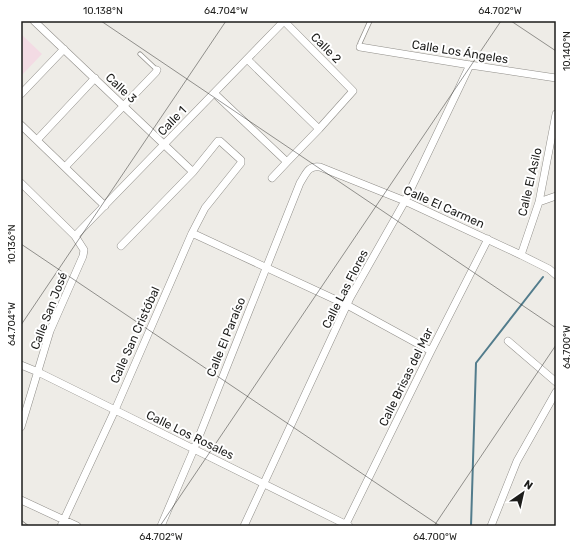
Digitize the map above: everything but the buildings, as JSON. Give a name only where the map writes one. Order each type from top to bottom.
[{"type":"street","name":"Calle 3","points":[[34,21],[193,172]]},
{"type":"street","name":"Calle 1","points":[[75,236],[284,21]]},
{"type":"street","name":"Calle 2","points":[[284,21],[352,90],[353,93],[319,129]]},
{"type":"street","name":"Calle Los Ángeles","points":[[360,47],[556,78]]},
{"type":"street","points":[[21,94],[64,49]]},
{"type":"street","points":[[247,59],[319,129],[272,178]]},
{"type":"street","name":"Calle Las Flores","points":[[244,526],[350,298],[405,201],[470,65]]},
{"type":"street","points":[[65,167],[157,70]]},
{"type":"street","points":[[37,140],[95,78]]},
{"type":"street","points":[[214,93],[287,162]]},
{"type":"street","name":"Calle El Asilo","points":[[521,254],[539,202],[556,114]]},
{"type":"street","points":[[21,125],[105,206]]},
{"type":"street","name":"Calle San Cristóbal","points":[[62,523],[115,410],[192,232],[205,208],[242,160],[219,140],[193,172]]},
{"type":"street","name":"Calle El Paraíso","points":[[162,526],[300,183],[310,168],[315,166],[320,167]]},
{"type":"street","name":"Calle El Carmen","points":[[320,167],[405,201],[521,254],[549,269],[556,275]]},
{"type":"street","points":[[121,246],[193,172]]},
{"type":"street","points":[[21,183],[75,236]]},
{"type":"street","points":[[539,202],[556,196]]},
{"type":"street","points":[[192,232],[265,268],[347,305],[430,351]]},
{"type":"street","name":"Calle San José","points":[[21,427],[50,331],[83,256],[84,250],[75,236]]},
{"type":"street","name":"Calle Brisas del Mar","points":[[347,526],[430,351],[488,239]]},
{"type":"street","points":[[508,341],[556,382]]},
{"type":"street","name":"Calle Los Rosales","points":[[21,365],[194,449],[347,526]]},
{"type":"street","points":[[491,526],[517,461],[556,392]]},
{"type":"street","points":[[21,500],[62,523],[76,526]]},
{"type":"lane","points":[[360,47],[360,43],[370,21]]},
{"type":"lane","points":[[140,54],[157,70]]},
{"type":"shaded area","points":[[21,34],[42,54],[21,76]]},
{"type":"waterway","points":[[471,526],[476,363],[543,277]]}]
